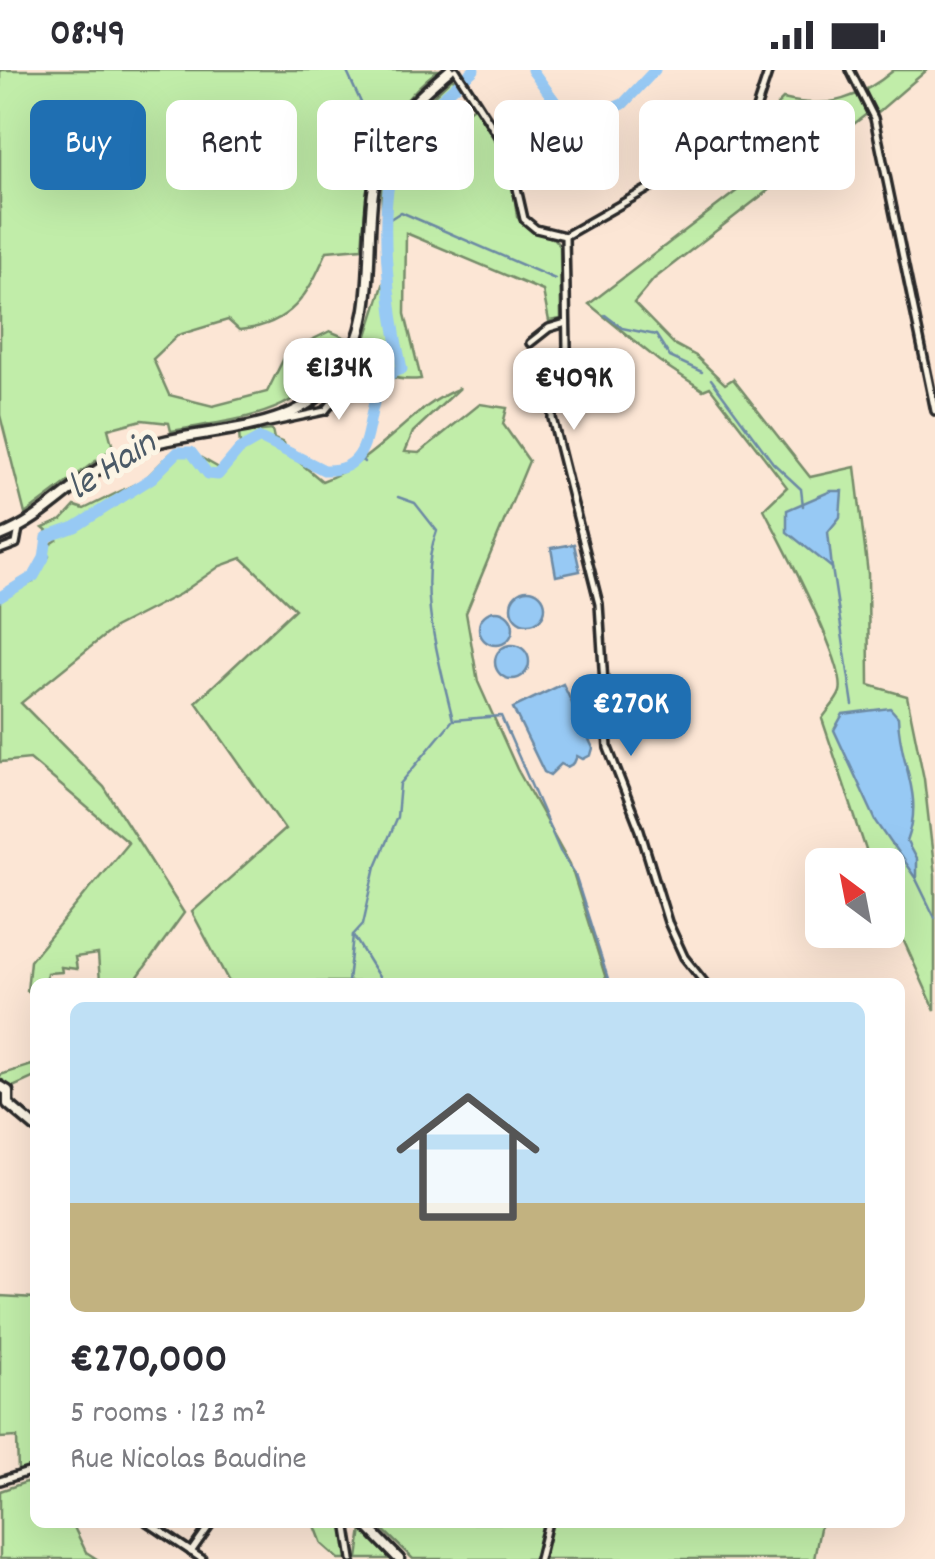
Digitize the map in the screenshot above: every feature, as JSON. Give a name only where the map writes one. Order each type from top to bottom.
[{"type":"main road","points":[[0,536],[42,514],[102,467],[130,452],[266,423],[302,408],[339,374],[363,320],[379,161],[387,140],[411,105],[455,72]]},
{"type":"main road","points":[[0,1086],[8,1091],[4,1106],[30,1124]]},
{"type":"main road","points":[[369,1528],[399,1559]]},
{"type":"street","points":[[455,72],[509,153],[524,219],[536,229],[565,236],[739,137],[754,115],[769,70]]},
{"type":"street","points":[[850,70],[868,102],[935,411]]},
{"type":"street","points":[[565,236],[566,354],[553,393],[552,418],[599,604],[606,738],[668,922],[684,957],[701,978]]},
{"type":"street","points":[[530,344],[549,328],[566,323]]},
{"type":"street","points":[[266,423],[304,419],[325,411],[347,385],[339,374]]},
{"type":"street","points":[[0,550],[16,544],[19,528]]},
{"type":"street","points":[[0,1482],[30,1472]]},
{"type":"street","points":[[156,1528],[202,1559]]},
{"type":"street","points":[[191,1552],[208,1528]]},
{"type":"street","points":[[347,1528],[352,1559]]},
{"type":"street","points":[[539,1559],[547,1528]]},
{"type":"green space","points":[[0,70],[438,70],[407,100],[317,100],[317,190],[368,190],[362,248],[327,251],[305,294],[272,322],[239,330],[228,320],[178,335],[153,359],[169,395],[213,406],[267,392],[287,352],[330,331],[351,340],[313,385],[294,399],[252,416],[171,431],[169,423],[142,420],[108,429],[113,448],[25,514],[0,415]]},
{"type":"green space","points":[[894,70],[927,70],[876,114],[868,113],[855,123],[855,100],[838,100],[869,88]]},
{"type":"green space","points":[[452,78],[457,83],[439,100],[429,100]]},
{"type":"green space","points":[[475,106],[494,139],[494,190],[514,190],[517,217],[532,232],[553,238],[560,246],[561,319],[549,321],[543,291],[406,233],[405,314],[421,379],[395,378],[360,357],[385,279],[381,190],[474,190]]},
{"type":"green space","points":[[738,190],[769,190],[654,279],[634,303],[674,344],[696,356],[725,384],[733,379],[810,477],[855,467],[868,574],[869,685],[907,696],[924,779],[935,875],[935,1010],[905,944],[905,848],[865,848],[822,719],[839,695],[840,678],[811,602],[764,509],[787,487],[710,387],[703,390],[659,361],[589,304]]},
{"type":"green space","points":[[460,388],[413,432],[405,452],[419,453],[480,404],[507,408],[503,424],[529,461],[466,613],[478,682],[517,769],[570,864],[606,978],[227,978],[192,912],[285,829],[196,702],[295,609],[242,558],[220,566],[180,594],[114,628],[21,703],[104,787],[184,913],[137,978],[100,978],[98,954],[75,957],[77,969],[61,967],[62,972],[47,973],[46,978],[30,978],[30,992],[27,991],[30,961],[128,842],[30,759],[0,762],[0,596],[33,582],[49,556],[44,538],[51,544],[57,540],[43,528],[62,520],[75,506],[84,509],[145,479],[170,454],[191,452],[219,468],[240,445],[239,433],[272,430],[274,439],[284,443],[287,452],[322,481],[361,461],[442,397]]},
{"type":"green space","points":[[30,1066],[30,1079],[13,1087],[0,1082],[0,1075]]},
{"type":"green space","points":[[0,1296],[30,1298],[30,1468],[18,1473],[17,1437],[0,1438]]},
{"type":"green space","points":[[30,1481],[30,1528],[74,1528],[86,1552],[97,1559],[0,1559],[0,1491]]},
{"type":"green space","points":[[316,1528],[352,1528],[348,1559],[339,1559],[322,1544]]},
{"type":"green space","points":[[362,1528],[395,1559],[358,1559]]},
{"type":"green space","points":[[381,1528],[820,1528],[814,1559],[413,1559]]},
{"type":"water","points":[[831,491],[842,491],[840,517],[828,532],[832,568],[787,532],[787,510]]},
{"type":"water","points":[[574,544],[580,571],[556,576],[551,548]]},
{"type":"water","points":[[528,590],[540,595],[545,607],[540,619],[528,624],[516,619],[511,607],[516,595]]},
{"type":"water","points":[[496,611],[508,616],[513,628],[508,640],[496,645],[484,640],[479,628],[484,616]]},
{"type":"water","points":[[512,645],[524,650],[529,662],[524,674],[512,679],[500,674],[495,662],[500,650]]},
{"type":"water","points":[[563,684],[593,748],[591,755],[583,759],[577,756],[574,763],[567,767],[561,764],[550,775],[544,772],[513,708]]},
{"type":"water","points":[[890,708],[898,717],[912,793],[912,824],[907,842],[916,859],[916,879],[905,863],[905,848],[895,848],[876,821],[834,730],[843,714]]},
{"type":"waterway","points":[[346,70],[360,100]]},
{"type":"waterway","name":"le Hain","points":[[0,597],[34,576],[44,558],[47,537],[75,527],[152,478],[178,452],[191,452],[208,474],[218,475],[239,450],[260,438],[324,470],[344,467],[357,457],[365,443],[378,391],[387,377],[402,369],[387,261],[390,177],[412,130],[474,70]]},
{"type":"waterway","name":"le Hain","points":[[532,70],[562,111],[578,121],[623,104],[655,70]]},
{"type":"waterway","points":[[387,221],[401,212],[555,279]]},
{"type":"waterway","points":[[605,315],[622,328],[656,335],[670,357],[702,372]]},
{"type":"waterway","points":[[711,379],[773,463],[801,489],[803,506]]},
{"type":"waterway","points":[[358,456],[364,462]]},
{"type":"waterway","points":[[398,497],[415,503],[437,531],[428,576],[429,600],[453,720],[501,716],[560,851],[574,872],[608,978]]},
{"type":"waterway","points":[[832,568],[853,705]]},
{"type":"waterway","points":[[380,978],[353,935],[363,924],[376,866],[397,817],[400,784],[452,721]]},
{"type":"waterway","points":[[916,879],[935,918]]},
{"type":"waterway","points":[[348,978],[353,935]]}]
